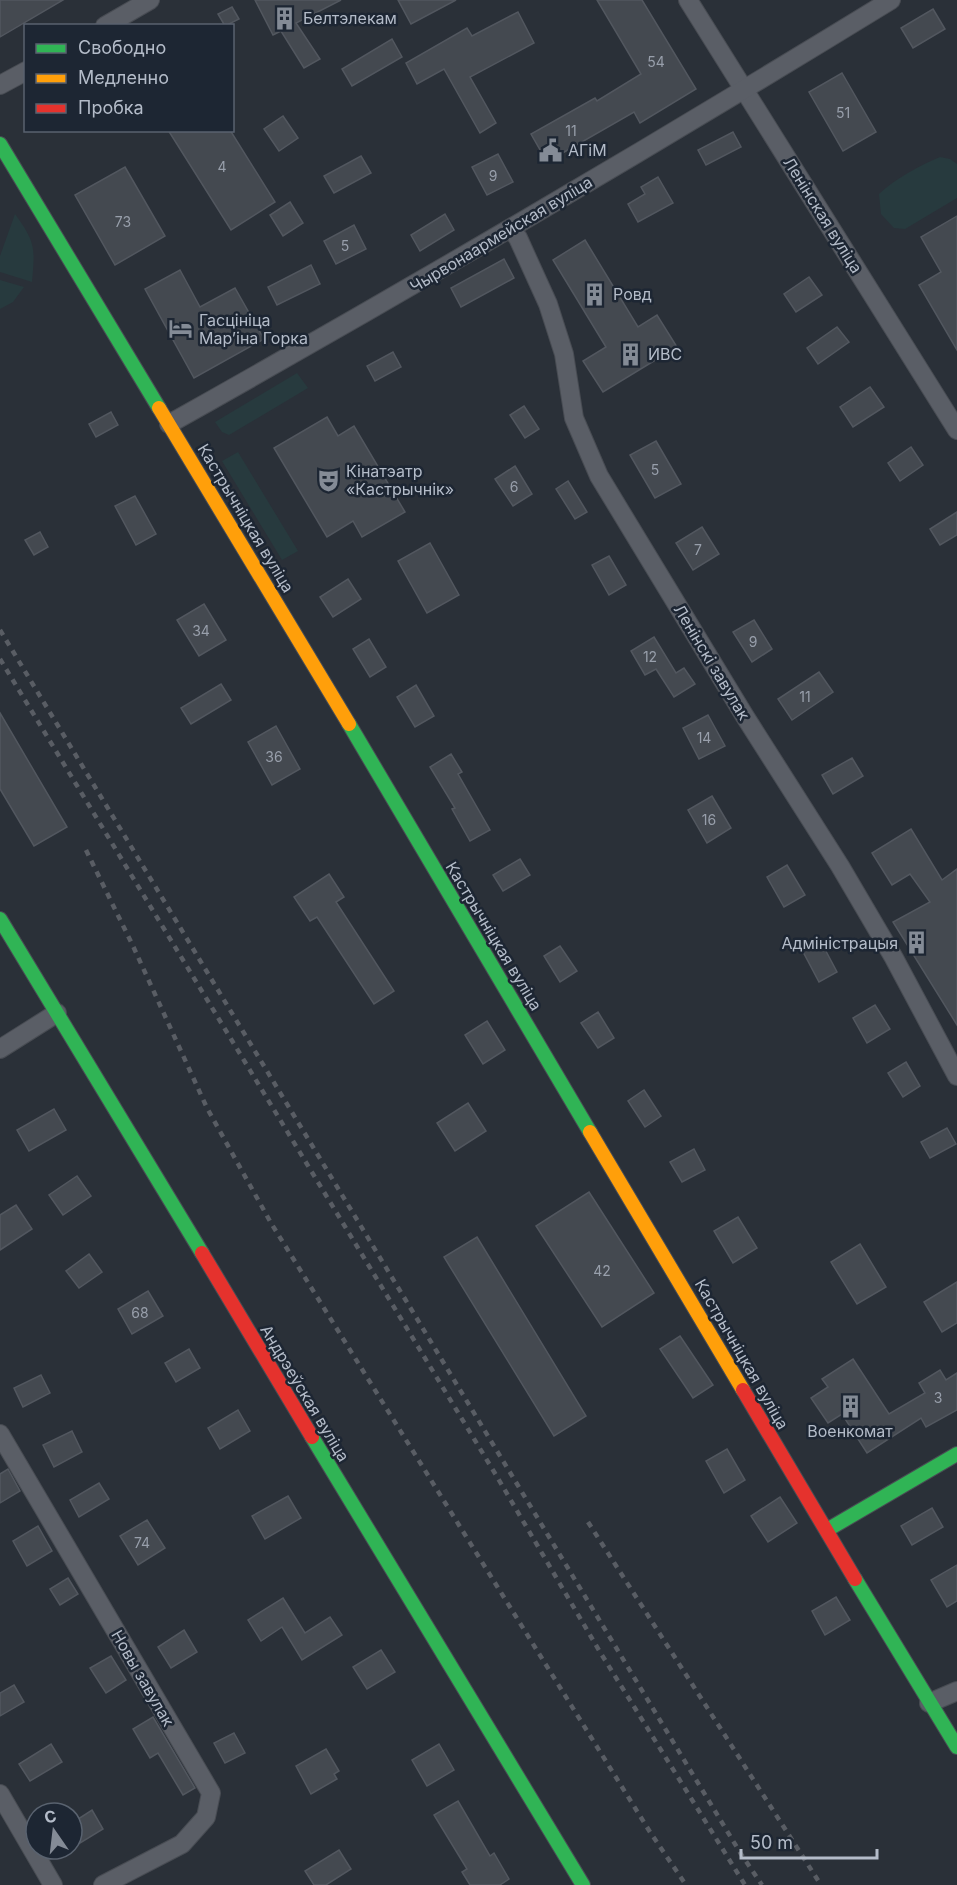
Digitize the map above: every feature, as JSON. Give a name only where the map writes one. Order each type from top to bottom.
[{"type":"main road","name":"Кастрычніцкая вуліца","points":[[0,144],[285,616],[957,1747]]},
{"type":"main road","name":"Андрэеўская вуліца","points":[[0,919],[583,1885]]},
{"type":"main road","points":[[826,1530],[957,1454]]},
{"type":"street","points":[[108,24],[150,0]]},
{"type":"street","name":"Ленінская вуліца","points":[[688,0],[957,430]]},
{"type":"street","name":"Чырвонаармейская вуліца","points":[[169,424],[512,229],[891,0]]},
{"type":"street","points":[[0,86],[24,72]]},
{"type":"street","name":"Ленінскі завулак","points":[[512,229],[548,304],[564,354],[574,418],[599,476],[744,715],[840,866],[894,958],[957,1076]]},
{"type":"street","points":[[0,1049],[57,1013]]},
{"type":"street","name":"Новы завулак","points":[[0,1434],[211,1793],[206,1817],[182,1844],[103,1885]]},
{"type":"street","points":[[929,1703],[957,1691]]},
{"type":"street","points":[[0,1794],[53,1885]]},
{"type":"green space","points":[[940,157],[950,159],[957,164],[957,198],[905,229],[894,228],[881,214],[879,194],[908,173]]},
{"type":"green space","points":[[15,214],[27,232],[32,246],[34,261],[32,282],[0,272],[0,256]]},
{"type":"green space","points":[[0,280],[24,287],[13,302],[0,309]]},
{"type":"green space","points":[[297,373],[308,388],[229,435],[222,432],[215,422]]},
{"type":"green space","points":[[238,452],[298,551],[282,560],[222,461]]},
{"type":"building","points":[[0,0],[63,0],[0,37]]},
{"type":"building","name":"Белтэлекам","points":[[255,0],[341,0],[296,23],[320,59],[304,68],[281,31],[273,35]]},
{"type":"building","name":"Белтэлекам","points":[[398,0],[456,0],[411,24]]},
{"type":"building","points":[[597,0],[642,0],[696,89],[640,123],[634,112],[547,162],[531,134],[595,98],[597,101],[641,74]]},
{"type":"building","points":[[232,7],[239,19],[224,24],[218,14]]},
{"type":"building","points":[[933,9],[945,29],[913,48],[901,28]]},
{"type":"building","points":[[518,12],[534,43],[470,77],[496,123],[480,133],[444,69],[417,84],[406,63],[467,28],[472,36]]},
{"type":"building","points":[[392,39],[402,57],[352,86],[342,69]]},
{"type":"building","points":[[842,73],[876,132],[843,151],[809,92]]},
{"type":"building","points":[[283,116],[298,138],[279,151],[264,129]]},
{"type":"building","points":[[169,132],[231,132],[275,202],[231,230]]},
{"type":"building","points":[[733,132],[741,147],[706,165],[698,150]]},
{"type":"building","points":[[498,154],[513,182],[487,195],[472,167]]},
{"type":"building","points":[[361,156],[371,173],[334,193],[324,176]]},
{"type":"building","points":[[125,167],[165,236],[115,265],[75,195]]},
{"type":"building","points":[[658,177],[673,203],[638,222],[628,204],[645,194],[641,187]]},
{"type":"building","points":[[290,202],[303,223],[283,236],[270,215]]},
{"type":"building","points":[[445,214],[454,230],[420,251],[411,235]]},
{"type":"building","points":[[957,216],[957,350],[919,285],[941,272],[921,237]]},
{"type":"building","points":[[354,225],[366,249],[336,264],[324,241]]},
{"type":"building","points":[[585,240],[638,327],[657,315],[677,347],[603,392],[583,361],[606,347],[553,260]]},
{"type":"building","points":[[504,259],[514,278],[461,307],[451,288]]},
{"type":"building","points":[[311,265],[320,284],[277,305],[268,287]]},
{"type":"building","points":[[180,270],[200,307],[235,288],[264,339],[194,378],[145,289]]},
{"type":"building","points":[[809,277],[822,295],[796,312],[784,294]]},
{"type":"building","points":[[837,327],[849,342],[818,364],[807,348]]},
{"type":"building","points":[[393,352],[401,367],[375,381],[367,366]]},
{"type":"building","points":[[870,387],[884,407],[853,427],[840,407]]},
{"type":"building","points":[[524,406],[539,429],[525,438],[510,415]]},
{"type":"building","points":[[111,412],[118,425],[96,437],[89,424]]},
{"type":"building","points":[[327,417],[338,436],[354,426],[405,512],[362,537],[353,521],[327,537],[274,448]]},
{"type":"building","points":[[656,441],[681,484],[655,498],[630,455]]},
{"type":"building","points":[[911,447],[923,465],[900,481],[888,463]]},
{"type":"building","points":[[515,466],[532,494],[513,506],[495,479]]},
{"type":"building","points":[[568,481],[587,512],[575,519],[556,489]]},
{"type":"building","points":[[135,496],[156,534],[136,545],[115,506]]},
{"type":"building","points":[[957,512],[957,535],[940,545],[930,529]]},
{"type":"building","points":[[702,527],[719,554],[693,570],[676,543]]},
{"type":"building","points":[[40,532],[48,547],[34,555],[25,540]]},
{"type":"building","points":[[430,543],[459,595],[427,613],[398,561]]},
{"type":"building","points":[[609,556],[626,585],[609,595],[592,565]]},
{"type":"building","points":[[348,579],[361,599],[333,617],[320,597]]},
{"type":"building","points":[[204,604],[226,640],[199,656],[177,620]]},
{"type":"building","points":[[754,620],[772,649],[752,662],[733,632]]},
{"type":"building","points":[[654,637],[676,673],[684,668],[695,684],[674,697],[656,669],[645,675],[631,651]]},
{"type":"building","points":[[369,639],[386,667],[370,677],[353,649]]},
{"type":"building","points":[[819,672],[833,692],[792,720],[778,699]]},
{"type":"building","points":[[221,684],[231,700],[191,724],[181,708]]},
{"type":"building","points":[[416,685],[434,716],[415,727],[397,697]]},
{"type":"building","points":[[0,713],[67,827],[34,846],[0,789]]},
{"type":"building","points":[[708,715],[725,746],[699,759],[683,728]]},
{"type":"building","points":[[276,726],[300,769],[272,785],[248,742]]},
{"type":"building","points":[[451,754],[462,772],[458,774],[490,830],[470,841],[452,809],[455,808],[430,767]]},
{"type":"building","points":[[852,758],[863,776],[833,794],[822,775]]},
{"type":"building","points":[[712,796],[731,828],[707,843],[688,810]]},
{"type":"building","points":[[911,829],[942,880],[957,869],[957,1025],[893,922],[930,902],[910,874],[892,885],[872,853]]},
{"type":"building","points":[[520,859],[530,875],[503,891],[493,875]]},
{"type":"building","points":[[787,865],[805,895],[784,907],[767,877]]},
{"type":"building","points":[[329,874],[344,897],[336,902],[394,991],[374,1004],[317,917],[310,921],[294,897]]},
{"type":"building","points":[[819,938],[837,972],[819,982],[801,948]]},
{"type":"building","points":[[560,946],[577,971],[560,982],[544,956]]},
{"type":"building","points":[[875,1005],[890,1029],[867,1043],[853,1018]]},
{"type":"building","points":[[598,1012],[614,1038],[598,1048],[581,1023]]},
{"type":"building","points":[[487,1021],[505,1050],[483,1064],[465,1035]]},
{"type":"building","points":[[906,1062],[920,1086],[903,1097],[888,1073]]},
{"type":"building","points":[[644,1090],[661,1116],[645,1127],[628,1101]]},
{"type":"building","points":[[468,1103],[486,1131],[455,1151],[437,1123]]},
{"type":"building","points":[[54,1109],[66,1130],[29,1151],[17,1130]]},
{"type":"building","points":[[947,1128],[956,1144],[930,1158],[921,1142]]},
{"type":"building","points":[[694,1149],[705,1170],[682,1182],[670,1162]]},
{"type":"building","points":[[77,1176],[91,1196],[63,1215],[49,1195]]},
{"type":"building","points":[[589,1192],[654,1293],[602,1327],[536,1226]]},
{"type":"building","points":[[16,1205],[32,1229],[0,1250],[0,1215]]},
{"type":"building","points":[[738,1217],[757,1248],[733,1263],[714,1231]]},
{"type":"building","points":[[477,1237],[586,1416],[554,1436],[444,1257]]},
{"type":"building","points":[[860,1244],[886,1287],[857,1304],[831,1262]]},
{"type":"building","points":[[89,1254],[102,1272],[79,1288],[66,1271]]},
{"type":"building","points":[[957,1282],[957,1323],[942,1332],[924,1302]]},
{"type":"building","points":[[148,1291],[163,1316],[132,1334],[118,1309]]},
{"type":"building","points":[[680,1336],[713,1385],[693,1398],[660,1349]]},
{"type":"building","points":[[189,1349],[200,1368],[176,1382],[165,1363]]},
{"type":"building","name":"Военкомат","points":[[853,1359],[889,1414],[925,1393],[919,1383],[940,1370],[946,1380],[957,1373],[957,1410],[926,1427],[921,1418],[867,1453],[842,1414],[828,1423],[811,1398],[828,1387],[822,1379]]},
{"type":"building","points":[[41,1375],[50,1393],[23,1407],[14,1388]]},
{"type":"building","points":[[238,1410],[250,1431],[220,1449],[208,1428]]},
{"type":"building","points":[[72,1431],[82,1452],[54,1467],[43,1445]]},
{"type":"building","points":[[727,1449],[745,1480],[724,1493],[706,1461]]},
{"type":"building","points":[[8,1469],[20,1491],[0,1503],[0,1474]]},
{"type":"building","points":[[99,1483],[109,1499],[79,1517],[70,1500]]},
{"type":"building","points":[[288,1496],[301,1518],[265,1539],[252,1516]]},
{"type":"building","points":[[780,1497],[797,1523],[768,1542],[751,1516]]},
{"type":"building","points":[[932,1508],[943,1527],[912,1545],[901,1526]]},
{"type":"building","points":[[147,1520],[165,1548],[138,1565],[120,1536]]},
{"type":"building","points":[[38,1526],[52,1551],[27,1566],[13,1541]]},
{"type":"building","points":[[957,1565],[957,1601],[947,1607],[931,1580]]},
{"type":"building","points":[[68,1578],[78,1594],[60,1605],[50,1589]]},
{"type":"building","points":[[836,1597],[850,1620],[825,1635],[812,1611]]},
{"type":"building","points":[[283,1598],[305,1633],[330,1617],[342,1635],[302,1660],[282,1627],[261,1641],[248,1620]]},
{"type":"building","points":[[184,1630],[197,1652],[171,1668],[158,1647]]},
{"type":"building","points":[[381,1650],[395,1672],[367,1689],[353,1667]]},
{"type":"building","points":[[111,1656],[126,1680],[106,1693],[90,1668]]},
{"type":"building","points":[[14,1685],[24,1702],[0,1716],[0,1693]]},
{"type":"building","points":[[153,1717],[195,1788],[183,1795],[158,1753],[150,1758],[133,1729]]},
{"type":"building","points":[[234,1733],[245,1753],[225,1763],[214,1743]]},
{"type":"building","points":[[51,1744],[62,1762],[30,1781],[19,1764]]},
{"type":"building","points":[[439,1744],[454,1770],[427,1786],[412,1760]]},
{"type":"building","points":[[326,1749],[339,1771],[334,1774],[337,1779],[311,1794],[296,1766]]},
{"type":"building","points":[[458,1801],[490,1856],[494,1853],[509,1879],[500,1885],[470,1885],[462,1872],[467,1869],[434,1815]]},
{"type":"building","points":[[92,1810],[103,1829],[84,1841],[84,1815]]},
{"type":"building","points":[[339,1850],[351,1869],[326,1885],[314,1885],[305,1871]]},
{"type":"railway","points":[[0,630],[741,1854],[762,1885]]},
{"type":"railway","points":[[0,659],[496,1475],[600,1652],[745,1885]]},
{"type":"railway","points":[[86,850],[207,1108],[271,1223],[650,1832],[686,1885]]},
{"type":"railway","points":[[588,1522],[821,1885]]},
{"type":"traffic: fast","points":[[0,144],[159,408]]},
{"type":"traffic: fast","points":[[349,724],[590,1132]]},
{"type":"traffic: fast","points":[[0,919],[202,1253]]},
{"type":"traffic: fast","points":[[312,1437],[583,1885]]},
{"type":"traffic: fast","points":[[827,1530],[957,1454]]},
{"type":"traffic: fast","points":[[855,1579],[957,1747]]},
{"type":"traffic: slow","points":[[159,408],[349,724]]},
{"type":"traffic: slow","points":[[590,1132],[743,1390]]},
{"type":"traffic: jam","points":[[202,1253],[312,1437]]},
{"type":"traffic: jam","points":[[743,1390],[855,1579]]},
{"type":"place","name":"Белтэлекам","points":[[285,18]]},
{"type":"place","name":"АГіМ","points":[[550,150]]},
{"type":"place","name":"Ровд","points":[[595,294]]},
{"type":"place","name":"Гасцініца Марʼіна Горка","points":[[181,329]]},
{"type":"place","name":"ИВС","points":[[630,354]]},
{"type":"place","name":"Кінатэатр «Кастрычнік»","points":[[328,480]]},
{"type":"place","name":"Адміністрацыя","points":[[916,943]]},
{"type":"place","name":"Военкомат","points":[[850,1406]]}]
